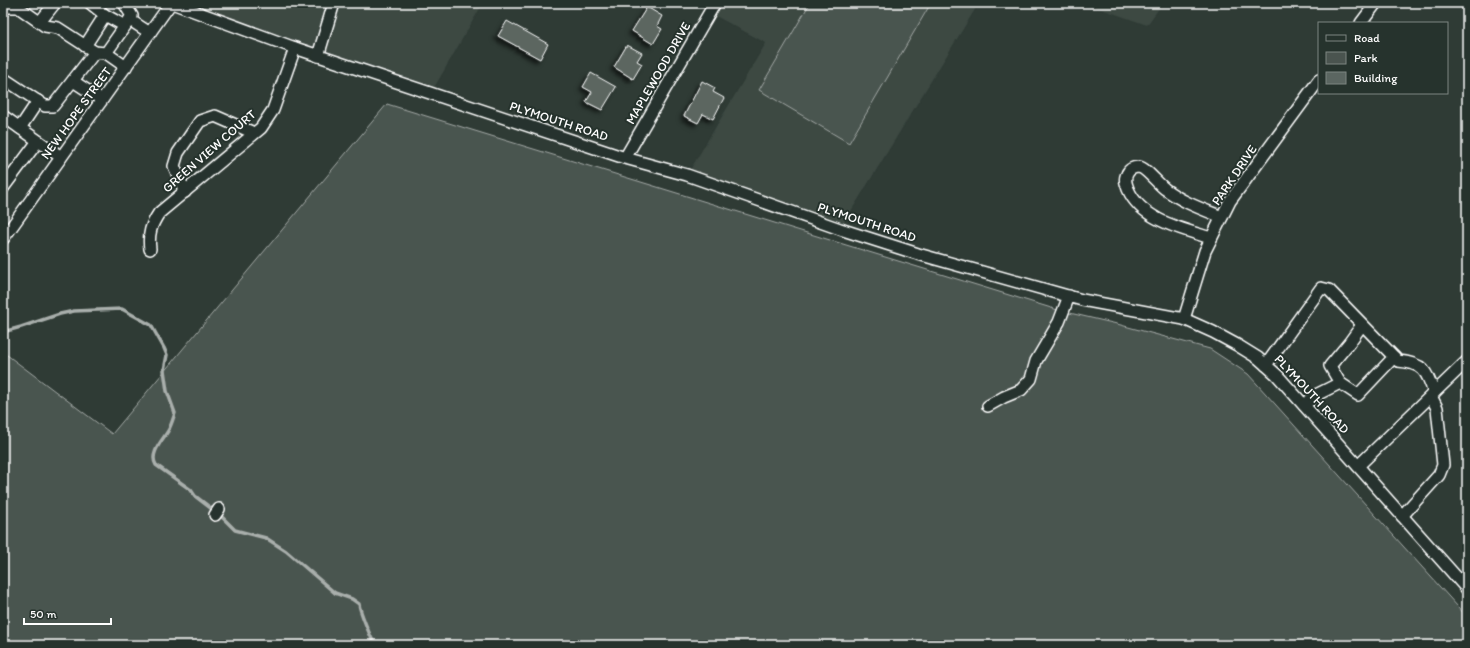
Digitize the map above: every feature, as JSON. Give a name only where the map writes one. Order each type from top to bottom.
[{"type":"street","points":[[40,22],[55,3]]},
{"type":"street","points":[[90,3],[105,14],[150,33]]},
{"type":"street","points":[[3,78],[45,106],[53,106],[73,81],[128,23],[132,16],[125,3]]},
{"type":"street","name":"NEW HOPE STREET","points":[[3,238],[172,3]]},
{"type":"street","name":"PLYMOUTH ROAD","points":[[172,3],[318,56],[625,158],[687,175],[840,229],[918,254],[1082,300],[1184,319],[1213,332],[1238,345],[1258,358],[1277,375],[1467,589]]},
{"type":"street","points":[[318,56],[334,3]]},
{"type":"street","name":"MAPLEWOOD DRIVE","points":[[625,158],[716,3]]},
{"type":"street","points":[[1362,22],[1376,3]]},
{"type":"street","points":[[3,11],[6,7],[18,7],[45,26],[58,28],[85,46],[100,52],[126,67]]},
{"type":"street","points":[[85,46],[105,14]]},
{"type":"street","name":"GREEN VIEW COURT","points":[[150,249],[149,238],[152,223],[159,213],[260,128],[273,110],[295,48]]},
{"type":"street","points":[[73,81],[102,100]]},
{"type":"street","name":"PARK DRIVE","points":[[1184,319],[1205,251],[1230,201],[1318,81]]},
{"type":"street","points":[[20,128],[38,101]]},
{"type":"street","points":[[3,116],[61,157]]},
{"type":"street","points":[[185,192],[174,166],[178,153],[200,121],[215,116],[254,133]]},
{"type":"street","points":[[3,188],[38,141]]},
{"type":"street","points":[[1211,238],[1183,230],[1160,221],[1146,211],[1131,195],[1126,186],[1125,178],[1128,172],[1135,168],[1144,169],[1176,197],[1222,217]]},
{"type":"street","points":[[1266,365],[1321,288],[1329,290],[1398,361],[1409,362],[1421,367],[1428,377],[1437,408],[1443,465],[1439,475],[1402,516]]},
{"type":"street","points":[[988,406],[1021,390],[1031,379],[1036,360],[1059,322],[1069,296]]},
{"type":"street","points":[[1362,325],[1330,366],[1340,383],[1358,394],[1394,357]]},
{"type":"street","points":[[1358,466],[1467,361]]},
{"type":"street","points":[[1304,405],[1316,395],[1340,383]]},
{"type":"shaded area","points":[[172,3],[483,3],[431,93]]},
{"type":"shaded area","points":[[715,3],[979,3],[840,229],[687,175],[766,43],[710,13]]},
{"type":"shaded area","points":[[1084,3],[1163,3],[1147,25]]},
{"type":"green space","points":[[810,3],[931,3],[849,143],[759,90]]},
{"type":"green space","points":[[387,104],[1061,311],[1117,324],[1210,349],[1248,374],[1467,617],[1467,645],[3,645],[3,352],[112,434]]},
{"type":"building","points":[[647,7],[662,16],[657,26],[662,29],[653,44],[632,31]]},
{"type":"building","points":[[507,21],[548,44],[540,59],[498,36]]},
{"type":"building","points":[[627,45],[642,53],[637,61],[642,64],[633,79],[614,67]]},
{"type":"building","points":[[591,73],[616,87],[602,110],[586,102],[592,92],[583,87]]},
{"type":"building","points":[[702,81],[715,88],[713,92],[724,98],[713,119],[703,114],[698,123],[684,116]]},
{"type":"waterway","points":[[3,332],[74,311],[122,309],[151,325],[167,355],[164,370],[167,391],[175,413],[169,429],[155,452],[154,461],[156,465],[191,490],[195,496],[221,516],[235,530],[266,538],[286,551],[335,593],[352,599],[359,604],[361,613],[375,645]]}]
